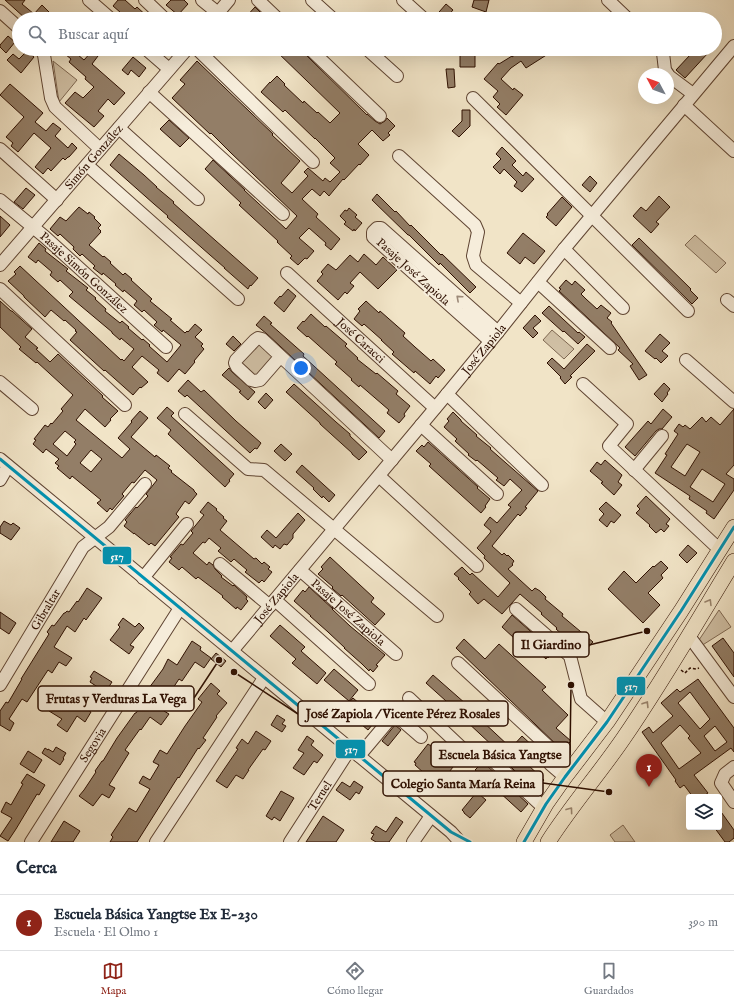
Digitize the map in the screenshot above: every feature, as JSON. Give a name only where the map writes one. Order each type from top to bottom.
[{"type":"main road","points":[[524,842],[544,808],[565,777],[607,722],[681,611],[734,527]]},
{"type":"main road","points":[[548,842],[638,716],[689,636],[734,561]]},
{"type":"main road","points":[[681,611],[683,627],[689,636]]},
{"type":"street","points":[[89,0],[103,12]]},
{"type":"street","points":[[144,0],[157,12]]},
{"type":"street","points":[[202,0],[212,12]]},
{"type":"street","points":[[218,12],[229,0]]},
{"type":"street","points":[[258,0],[271,12]]},
{"type":"street","points":[[312,0],[325,12]]},
{"type":"street","points":[[403,0],[416,12]]},
{"type":"street","points":[[414,0],[427,12]]},
{"type":"street","points":[[608,0],[621,12]]},
{"type":"street","points":[[0,11],[12,22]]},
{"type":"street","name":"José Zapiola","points":[[232,651],[379,476],[592,216],[734,46]]},
{"type":"street","points":[[44,56],[51,98],[55,107],[100,149]]},
{"type":"street","points":[[154,56],[169,69]]},
{"type":"street","name":"Simón González","points":[[0,266],[181,56]]},
{"type":"street","points":[[204,56],[314,162]]},
{"type":"street","points":[[317,56],[380,116]]},
{"type":"street","points":[[375,56],[397,76]]},
{"type":"street","points":[[663,56],[665,70],[669,76],[693,94]]},
{"type":"street","points":[[149,92],[283,214]]},
{"type":"street","points":[[473,98],[688,311]]},
{"type":"street","points":[[684,105],[734,152]]},
{"type":"street","points":[[118,128],[198,199]]},
{"type":"street","points":[[0,149],[57,200]]},
{"type":"street","points":[[399,156],[476,226],[478,232],[473,256],[476,265],[521,303]]},
{"type":"street","points":[[87,165],[238,299]]},
{"type":"street","name":"Pasaje Simón González","points":[[0,200],[33,227],[166,347]]},
{"type":"street","name":"Pasaje José Zapiola","points":[[377,228],[381,228],[494,337],[373,237],[373,232],[377,228]]},
{"type":"street","points":[[564,250],[623,308]]},
{"type":"street","name":"José Caracci","points":[[287,273],[435,408]]},
{"type":"street","points":[[538,282],[610,348]]},
{"type":"street","points":[[0,289],[125,405]]},
{"type":"street","points":[[280,358],[392,460]]},
{"type":"street","points":[[686,360],[734,402]]},
{"type":"street","points":[[0,382],[32,409]]},
{"type":"street","points":[[583,384],[627,424],[609,446],[720,550]]},
{"type":"street","points":[[447,394],[542,485]]},
{"type":"street","points":[[185,414],[248,469],[264,470],[437,616]]},
{"type":"street","points":[[421,425],[497,494]]},
{"type":"street","points":[[634,470],[662,436]]},
{"type":"street","points":[[0,480],[4,462],[451,832],[460,842]]},
{"type":"street","points":[[379,476],[477,566]]},
{"type":"street","name":"Gibraltar","points":[[0,685],[83,547],[110,527],[145,484]]},
{"type":"street","points":[[143,578],[187,524]]},
{"type":"street","points":[[220,564],[272,603],[368,684]]},
{"type":"street","name":"Pasaje José Zapiola","points":[[300,570],[396,654]]},
{"type":"street","name":"Segovia","points":[[31,842],[180,608]]},
{"type":"street","points":[[516,609],[570,656],[582,699],[607,722]]},
{"type":"street","points":[[689,636],[734,697]]},
{"type":"street","points":[[458,663],[552,750],[550,764],[565,777]]},
{"type":"street","points":[[156,842],[264,678]]},
{"type":"street","points":[[409,698],[463,749],[474,754],[480,753],[487,755],[544,808]]},
{"type":"street","name":"Teruel","points":[[290,842],[354,752],[392,718],[395,716],[398,717],[421,737]]},
{"type":"street","points":[[734,767],[724,774],[721,783],[734,802]]},
{"type":"street","points":[[414,842],[431,816]]},
{"type":"street","points":[[451,832],[470,842]]},
{"type":"path","points":[[681,670],[685,673],[690,668],[696,669],[709,663]]},
{"type":"shaded area","points":[[53,61],[77,80],[59,102]]},
{"type":"shaded area","points":[[695,235],[726,263],[716,273],[685,245]]},
{"type":"shaded area","points":[[552,330],[574,349],[564,359],[543,340]]},
{"type":"shaded area","points":[[259,343],[274,357],[257,377],[242,363]]},
{"type":"shaded area","points":[[719,610],[731,627],[701,646],[697,643]]},
{"type":"shaded area","points":[[623,825],[635,842],[615,842],[610,835]]},
{"type":"building","points":[[5,0],[25,0],[22,4],[32,12],[18,12]]},
{"type":"building","points":[[118,0],[125,0],[135,9],[137,7],[142,12],[120,12],[113,6]]},
{"type":"building","points":[[171,0],[184,0],[188,4],[181,12],[174,12],[166,5]]},
{"type":"building","points":[[474,0],[489,0],[486,12],[472,7]]},
{"type":"building","points":[[446,4],[453,10],[451,12],[439,12]]},
{"type":"building","points":[[42,5],[49,12],[36,12]]},
{"type":"building","points":[[255,7],[260,12],[250,12]]},
{"type":"building","points":[[8,36],[12,39],[12,46],[6,53],[0,45]]},
{"type":"building","points":[[12,55],[19,59],[22,56],[34,57],[21,73],[7,60]]},
{"type":"building","points":[[67,56],[79,56],[84,60],[88,56],[98,56],[92,64],[125,93],[114,105],[108,99],[98,111],[104,116],[94,127],[65,103],[75,92],[83,98],[94,87],[85,79],[86,77],[69,62],[71,59]]},
{"type":"building","points":[[281,56],[307,56],[367,115],[380,124],[387,118],[395,126],[388,133],[390,135],[383,141],[372,130],[358,144],[369,155],[344,180],[343,179],[329,196],[324,191],[320,196],[312,189],[302,199],[318,214],[316,217],[340,239],[331,250],[325,245],[326,243],[309,228],[299,238],[314,251],[307,259],[305,258],[298,265],[290,258],[292,256],[277,242],[278,241],[239,205],[241,203],[205,169],[213,160],[286,229],[297,216],[211,133],[210,134],[172,98],[185,84],[180,80],[197,61],[300,161],[281,183],[292,193],[308,176],[304,172],[308,168],[323,181],[325,178],[330,182],[340,172],[330,163],[335,158],[285,110],[283,112],[261,92],[277,76],[285,84],[284,85],[303,103],[304,101],[330,123],[340,113]]},
{"type":"building","points":[[460,56],[475,56],[475,67],[460,67]]},
{"type":"building","points":[[545,56],[526,68],[521,61],[511,68],[501,79],[513,90],[514,88],[523,95],[506,115],[497,107],[500,104],[493,97],[498,91],[484,79],[498,63],[499,64],[512,57]]},
{"type":"building","points":[[689,56],[705,56],[685,78],[676,70]]},
{"type":"building","points":[[133,57],[146,68],[139,77],[131,70],[128,75],[122,70]]},
{"type":"building","points":[[446,69],[454,69],[455,87],[448,88]]},
{"type":"building","points":[[10,84],[43,113],[35,122],[46,131],[53,123],[61,129],[55,136],[68,148],[72,143],[77,148],[65,160],[63,158],[51,171],[48,168],[43,174],[35,167],[51,148],[34,133],[18,152],[11,146],[13,143],[6,137],[24,117],[0,95]]},
{"type":"building","points":[[462,110],[470,110],[470,126],[459,137],[452,131],[462,121]]},
{"type":"building","points":[[169,120],[189,138],[180,147],[160,129]]},
{"type":"building","points":[[502,147],[516,161],[512,165],[523,176],[526,172],[534,179],[522,192],[514,186],[517,182],[504,169],[500,174],[493,167],[501,159],[496,154]]},
{"type":"building","points":[[119,154],[258,278],[251,286],[250,285],[248,289],[110,165]]},
{"type":"building","points":[[590,176],[597,183],[590,192],[582,185]]},
{"type":"building","points":[[26,188],[35,195],[23,209],[14,202]]},
{"type":"building","points":[[377,194],[476,287],[470,293],[372,200]]},
{"type":"building","points":[[659,196],[670,207],[656,222],[659,224],[651,233],[633,216],[641,207],[646,211]]},
{"type":"building","points":[[562,197],[572,207],[556,226],[546,217]]},
{"type":"building","points":[[79,207],[88,214],[89,212],[101,225],[98,228],[101,232],[89,245],[111,262],[110,263],[123,275],[125,273],[132,279],[131,280],[152,299],[150,301],[172,319],[170,320],[185,333],[187,331],[188,332],[195,324],[202,330],[195,337],[203,344],[201,346],[204,349],[185,374],[179,369],[168,382],[157,373],[159,370],[142,356],[132,367],[148,382],[141,388],[140,387],[133,395],[70,340],[77,332],[75,331],[76,330],[51,310],[45,317],[8,281],[16,274],[14,272],[20,266],[121,360],[122,359],[124,361],[134,349],[121,338],[120,340],[69,296],[73,292],[60,280],[58,282],[50,275],[52,272],[38,260],[36,263],[28,257],[39,243],[46,249],[45,251],[68,269],[66,271],[88,288],[86,290],[106,309],[105,311],[120,323],[122,321],[167,362],[181,345],[163,330],[162,332],[154,325],[157,322],[144,310],[142,312],[134,305],[137,301],[124,290],[123,292],[103,273],[102,275],[93,268],[95,266],[82,254],[80,256],[73,249],[74,247],[60,234],[58,236],[50,229],[60,217],[66,221]]},
{"type":"building","points":[[349,208],[357,215],[355,217],[362,223],[355,231],[344,224],[346,222],[340,216]]},
{"type":"building","points":[[0,216],[10,225],[0,237]]},
{"type":"building","points":[[523,233],[545,251],[534,264],[525,257],[520,264],[507,253]]},
{"type":"building","points":[[639,238],[691,289],[690,290],[698,298],[692,304],[632,245]]},
{"type":"building","points":[[364,254],[376,265],[383,257],[397,270],[378,289],[360,272],[350,283],[354,286],[347,294],[345,292],[338,300],[317,281],[323,274],[321,272],[328,264],[336,270],[350,255],[358,262]]},
{"type":"building","points":[[566,280],[572,285],[575,281],[585,290],[581,294],[597,309],[601,305],[611,313],[607,318],[612,322],[611,323],[647,375],[639,380],[630,366],[633,364],[618,350],[620,348],[559,291],[561,289],[559,288]]},
{"type":"building","points":[[288,289],[296,296],[284,312],[274,303]]},
{"type":"building","points":[[0,301],[32,329],[25,337],[38,348],[36,349],[50,362],[58,354],[118,411],[105,427],[85,409],[76,420],[122,458],[130,449],[118,438],[140,411],[148,418],[131,437],[155,457],[156,455],[170,466],[168,468],[172,471],[171,472],[197,494],[189,504],[185,501],[176,514],[179,517],[155,546],[151,543],[149,545],[124,526],[127,522],[125,520],[148,496],[146,494],[157,480],[145,470],[122,494],[124,496],[112,510],[110,508],[107,512],[97,503],[101,500],[72,476],[70,479],[57,468],[59,466],[55,463],[59,459],[46,449],[43,453],[33,444],[36,440],[34,439],[45,425],[48,427],[51,423],[52,424],[63,411],[61,409],[73,395],[37,362],[36,363],[19,349],[21,347],[0,327]],"holes":[[[65,431],[76,440],[74,442],[76,444],[67,456],[53,444]],[[91,450],[102,459],[91,472],[80,463]]]},
{"type":"building","points":[[366,301],[405,333],[403,336],[431,361],[433,359],[445,370],[438,378],[436,376],[430,384],[415,371],[414,373],[392,354],[394,352],[382,340],[364,324],[362,326],[354,319],[360,311],[358,309]]},
{"type":"building","points":[[549,306],[578,333],[579,332],[585,337],[578,344],[542,313]]},
{"type":"building","points":[[311,314],[347,344],[345,346],[358,358],[357,359],[376,374],[377,373],[398,391],[396,394],[410,406],[404,414],[405,416],[399,423],[387,413],[389,410],[360,385],[359,387],[351,380],[352,379],[335,364],[337,362],[297,328]]},
{"type":"building","points":[[535,315],[541,321],[533,328],[538,333],[533,338],[523,328]]},
{"type":"building","points":[[264,316],[272,323],[270,324],[304,354],[303,356],[385,431],[379,438],[256,325]]},
{"type":"building","points":[[660,334],[670,343],[662,351],[668,356],[661,363],[645,351]]},
{"type":"building","points":[[233,336],[241,344],[234,351],[226,344]]},
{"type":"building","points":[[587,344],[595,351],[570,376],[572,377],[565,384],[560,378],[561,377],[547,363],[552,358],[564,369]]},
{"type":"building","points":[[229,368],[255,392],[248,400],[239,392],[241,391],[222,375]]},
{"type":"building","points":[[188,380],[201,392],[204,390],[261,443],[257,449],[255,448],[250,453],[187,395],[185,397],[178,391]]},
{"type":"building","points":[[664,383],[670,389],[662,402],[654,394]]},
{"type":"building","points":[[294,384],[350,434],[350,436],[367,452],[359,460],[286,392]]},
{"type":"building","points":[[266,393],[273,400],[265,409],[258,402]]},
{"type":"building","points":[[167,407],[174,413],[171,416],[234,474],[225,487],[168,434],[171,430],[157,418]]},
{"type":"building","points":[[663,409],[672,417],[662,429],[656,431],[635,456],[625,447],[648,421],[651,424]]},
{"type":"building","points":[[734,409],[734,465],[726,474],[734,479],[734,490],[714,519],[706,513],[707,511],[689,499],[690,496],[655,473],[678,434],[674,431],[679,424],[683,427],[685,425],[690,429],[702,417],[706,422],[711,417],[720,425]],"holes":[[[687,444],[700,452],[685,476],[671,467]],[[702,469],[725,484],[713,502],[690,487]]]},
{"type":"building","points":[[453,412],[477,435],[476,436],[538,491],[525,507],[527,508],[520,516],[518,514],[492,546],[502,555],[504,553],[507,556],[508,555],[514,561],[512,564],[513,565],[508,569],[532,591],[535,588],[540,591],[546,597],[545,599],[563,614],[562,616],[593,642],[583,653],[520,594],[502,614],[484,599],[478,604],[469,594],[471,592],[454,574],[462,567],[470,575],[472,573],[498,597],[510,583],[484,558],[485,556],[477,548],[491,531],[484,525],[490,517],[497,523],[511,507],[508,505],[522,490],[510,479],[504,486],[496,480],[498,478],[477,460],[476,461],[468,455],[469,454],[455,441],[457,439],[444,427],[449,421],[447,419]]},
{"type":"building","points":[[428,442],[490,499],[481,513],[429,466],[431,464],[416,451],[422,445],[424,447]]},
{"type":"building","points":[[281,444],[292,454],[285,461],[274,451]]},
{"type":"building","points":[[605,460],[622,475],[618,482],[622,485],[614,495],[601,483],[603,482],[590,471],[597,462],[601,465]]},
{"type":"building","points":[[302,465],[335,495],[329,502],[323,496],[322,498],[313,489],[314,488],[296,472]]},
{"type":"building","points":[[646,496],[670,519],[666,524],[669,526],[664,532],[661,529],[656,533],[649,526],[650,525],[636,513],[640,509],[637,506]]},
{"type":"building","points":[[208,502],[217,509],[216,510],[227,521],[220,530],[254,559],[256,558],[262,564],[264,562],[270,567],[268,569],[272,572],[264,582],[262,580],[259,583],[245,572],[247,570],[234,559],[231,562],[218,551],[221,548],[209,538],[193,553],[207,565],[209,562],[213,565],[222,576],[221,577],[233,586],[234,585],[247,597],[246,599],[248,601],[241,610],[237,607],[236,609],[222,597],[223,596],[198,577],[196,579],[182,567],[179,570],[169,562],[172,558],[170,557],[193,533],[191,531],[204,515],[200,512]]},
{"type":"building","points":[[606,502],[621,515],[614,523],[611,521],[607,527],[599,520],[604,514],[599,509]]},
{"type":"building","points":[[298,513],[305,520],[293,534],[293,538],[287,545],[284,544],[280,549],[275,545],[273,548],[261,537],[267,530],[276,538]]},
{"type":"building","points":[[4,521],[11,525],[13,523],[20,528],[11,540],[0,533],[0,527]]},
{"type":"building","points":[[688,545],[697,553],[687,563],[679,555]]},
{"type":"building","points":[[330,557],[374,598],[371,602],[385,614],[375,625],[342,595],[341,596],[334,590],[332,588],[333,587],[318,574],[323,569],[321,567]]},
{"type":"building","points":[[661,561],[668,568],[661,575],[663,578],[648,593],[660,605],[643,623],[608,589],[624,571],[636,583],[653,566],[654,567]]},
{"type":"building","points":[[309,587],[350,626],[385,655],[376,665],[378,666],[373,672],[370,669],[369,671],[294,601],[303,590],[305,592]]},
{"type":"building","points":[[87,588],[102,598],[86,620],[84,618],[75,632],[67,626],[54,647],[72,658],[66,666],[59,662],[52,673],[48,670],[27,702],[22,699],[9,719],[14,723],[10,731],[0,725],[0,711],[6,702],[8,703],[49,634],[47,632],[52,625],[54,626],[64,613],[67,611],[69,612]]},
{"type":"building","points":[[0,612],[16,623],[9,634],[0,628]]},
{"type":"building","points":[[512,615],[554,652],[548,658],[547,657],[546,659],[533,647],[532,649],[517,636],[514,638],[502,627]]},
{"type":"building","points":[[123,618],[135,627],[139,623],[144,628],[130,645],[134,647],[129,654],[110,640],[120,627],[118,625]]},
{"type":"building","points":[[280,625],[305,647],[301,651],[326,673],[317,684],[292,663],[296,659],[270,636]]},
{"type":"building","points":[[723,638],[734,653],[734,677],[712,646]]},
{"type":"building","points":[[464,639],[485,659],[499,644],[546,687],[542,690],[568,715],[556,728],[571,741],[562,750],[456,648]]},
{"type":"building","points":[[192,641],[201,647],[200,650],[211,658],[204,668],[195,662],[182,681],[179,679],[161,706],[165,709],[164,711],[169,714],[161,725],[150,717],[141,730],[140,729],[125,750],[129,753],[109,785],[115,788],[109,798],[102,794],[93,806],[79,796],[117,738],[152,691],[149,688],[163,669],[168,659],[177,665]]},
{"type":"building","points":[[216,653],[226,661],[221,667],[211,659]]},
{"type":"building","points":[[334,669],[358,690],[349,701],[324,680]]},
{"type":"building","points":[[94,671],[112,682],[106,691],[90,682],[92,678],[90,677]]},
{"type":"building","points":[[433,675],[466,704],[465,705],[511,748],[522,736],[537,750],[527,764],[544,780],[535,790],[493,750],[495,748],[465,720],[466,719],[426,683]]},
{"type":"building","points":[[698,679],[734,728],[734,752],[731,748],[694,775],[708,793],[706,794],[691,794],[684,785],[680,788],[642,732],[649,727],[653,733],[673,716],[661,703],[677,689],[680,692]],"holes":[[[690,692],[710,719],[700,729],[678,703]],[[680,725],[690,736],[688,738],[701,753],[679,769],[661,743]],[[715,726],[727,742],[715,751],[704,736]]]},
{"type":"building","points":[[211,683],[220,691],[217,694],[227,703],[216,716],[217,717],[203,738],[206,740],[199,749],[198,748],[179,778],[178,777],[137,842],[110,842],[113,837],[111,835],[129,808],[136,812],[150,789],[139,783],[143,776],[150,780],[159,765],[153,762],[160,750],[167,754],[202,702],[198,699]]},
{"type":"building","points":[[353,698],[377,719],[368,730],[343,709]]},
{"type":"building","points":[[72,699],[91,712],[85,722],[77,716],[67,732],[57,725],[62,719],[49,711],[55,703],[65,709]]},
{"type":"building","points":[[277,715],[285,720],[282,724],[286,726],[282,732],[271,725]]},
{"type":"building","points":[[395,725],[401,730],[388,746],[382,741]]},
{"type":"building","points":[[256,731],[271,741],[265,750],[263,749],[243,779],[236,775],[227,788],[216,781],[238,749],[236,748],[242,739],[248,744]]},
{"type":"building","points":[[307,736],[314,741],[311,745],[323,755],[317,763],[314,761],[304,775],[293,768],[304,753],[298,750]]},
{"type":"building","points":[[428,744],[431,746],[432,745],[438,750],[437,751],[452,764],[451,766],[453,767],[440,784],[437,781],[435,783],[415,765],[416,763],[414,762]]},
{"type":"building","points":[[56,747],[66,753],[60,765],[42,753],[45,748],[53,752]]},
{"type":"building","points":[[28,751],[42,760],[34,773],[20,764]]},
{"type":"building","points":[[483,762],[528,804],[521,812],[475,770]]},
{"type":"building","points":[[27,774],[45,785],[39,795],[37,794],[8,841],[0,836],[12,818],[1,812],[6,802],[11,805],[23,784],[21,783]]},
{"type":"building","points":[[354,781],[363,787],[359,794],[356,792],[350,800],[336,790],[342,782],[350,787]]},
{"type":"building","points":[[281,791],[294,798],[280,821],[274,817],[272,820],[266,816]]},
{"type":"building","points":[[476,793],[486,800],[470,818],[462,810]]},
{"type":"building","points":[[722,813],[734,830],[734,838],[729,842],[725,842],[716,830],[722,830]]},
{"type":"building","points":[[323,816],[344,830],[336,842],[306,842]]},
{"type":"building","points":[[396,817],[403,822],[389,842],[376,842],[371,839],[374,834],[371,833],[376,826],[386,832]]},
{"type":"building","points":[[64,821],[80,831],[73,842],[51,842]]},
{"type":"transit line","name":"517","points":[[0,459],[451,832],[470,842]]},
{"type":"transit line","name":"517","points":[[524,842],[546,804],[607,722],[681,611],[734,527]]},
{"type":"place","name":"Il Giardino","points":[[647,631]]},
{"type":"place","name":"Frutas y Verduras La Vega","points":[[219,660]]},
{"type":"place","name":"José Zapiola / Vicente Pérez Rosales","points":[[234,672]]},
{"type":"place","name":"Escuela Básica Yangtse","points":[[571,685]]},
{"type":"place","name":"Escuela Básica Yangtse Ex E-230","points":[[649,787]]},
{"type":"place","name":"Colegio Santa María Reina","points":[[609,792]]}]
